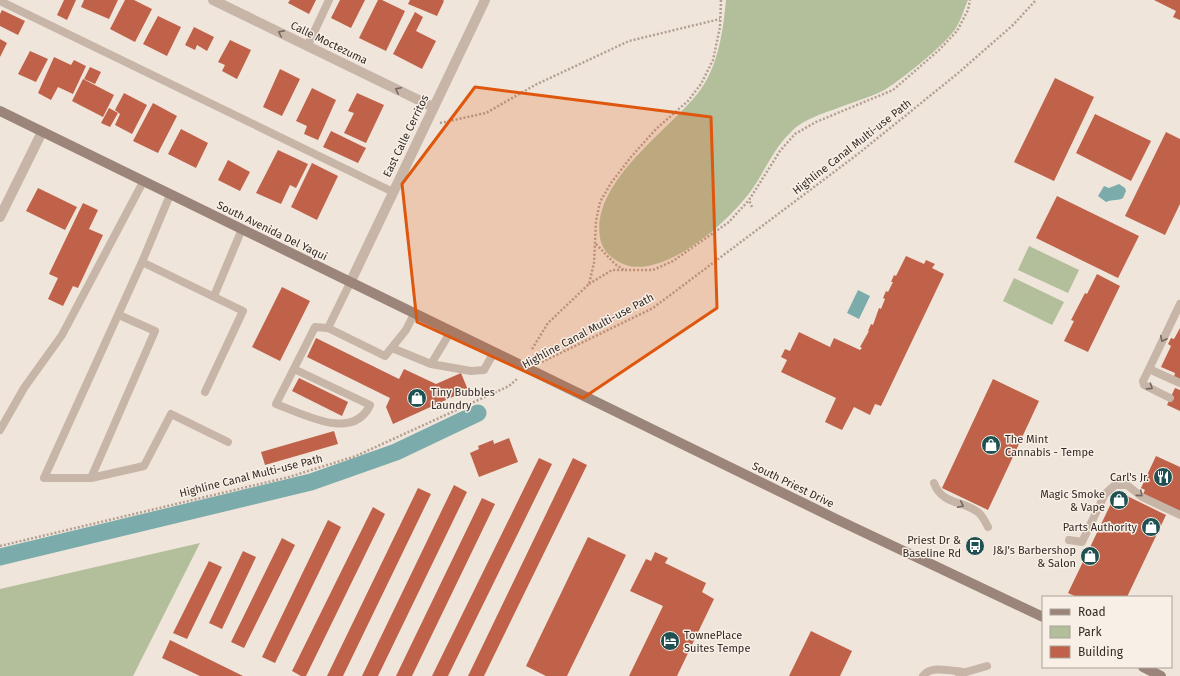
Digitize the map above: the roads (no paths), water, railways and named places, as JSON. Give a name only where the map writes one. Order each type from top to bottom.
[{"type":"street","name":"Calle Moctezuma","points":[[213,0],[433,107]]},
{"type":"street","name":"East Calle Cerritos","points":[[350,283],[485,0]]},
{"type":"street","name":"South Avenida Del Yaqui","points":[[0,111],[531,370]]},
{"type":"street","points":[[0,217],[42,132]]},
{"type":"street","name":"South Priest Drive","points":[[531,370],[838,520],[1042,617]]},
{"type":"street","points":[[1145,668],[1161,676]]},
{"type":"lane","points":[[308,45],[329,0]]},
{"type":"lane","points":[[0,1],[393,192]]},
{"type":"lane","points":[[0,430],[24,388],[62,335],[143,182]]},
{"type":"lane","points":[[170,195],[119,315],[44,478],[91,478],[144,466],[171,414],[228,442]]},
{"type":"lane","points":[[214,296],[242,229]]},
{"type":"lane","points":[[142,262],[243,311],[205,392]]},
{"type":"lane","points":[[328,328],[350,283]]},
{"type":"lane","points":[[1170,398],[1144,385],[1143,381],[1180,304]]},
{"type":"lane","points":[[294,368],[370,405],[366,415],[346,424],[328,422],[276,404],[294,368],[315,327],[328,328],[385,356],[406,330],[414,314]]},
{"type":"lane","points":[[91,478],[155,331],[119,315]]},
{"type":"lane","points":[[431,364],[450,331]]},
{"type":"lane","points":[[392,348],[431,364],[471,371],[484,370],[494,352]]},
{"type":"lane","points":[[1149,369],[1180,383]]},
{"type":"lane","points":[[934,484],[937,492],[943,497],[979,513],[988,527]]},
{"type":"lane","points":[[1068,540],[1082,542],[1105,494],[1115,485],[1127,485],[1134,489],[1142,497],[1180,515]]},
{"type":"lane","points":[[953,676],[987,666]]},
{"type":"lane","points":[[923,676],[925,672],[934,670],[963,672]]},
{"type":"water","points":[[1119,184],[1125,188],[1126,191],[1123,198],[1106,202],[1098,196],[1104,186],[1109,188]]},
{"type":"water","points":[[858,290],[870,296],[859,319],[847,313]]},
{"type":"waterway","points":[[0,557],[311,482],[396,452],[478,413]]},
{"type":"place","name":"Tiny Bubbles Laundry","points":[[417,398]]},
{"type":"place","name":"The Mint Cannabis - Tempe","points":[[991,445]]},
{"type":"place","name":"Carl's Jr.","points":[[1163,477]]},
{"type":"place","name":"Magic Smoke & Vape","points":[[1119,500]]},
{"type":"place","name":"Parts Authority","points":[[1151,527]]},
{"type":"place","name":"Priest Dr & Baseline Rd","points":[[975,546]]},
{"type":"place","name":"J&J's Barbershop & Salon","points":[[1090,556]]},
{"type":"place","name":"TownePlace Suites Tempe","points":[[670,641]]}]
